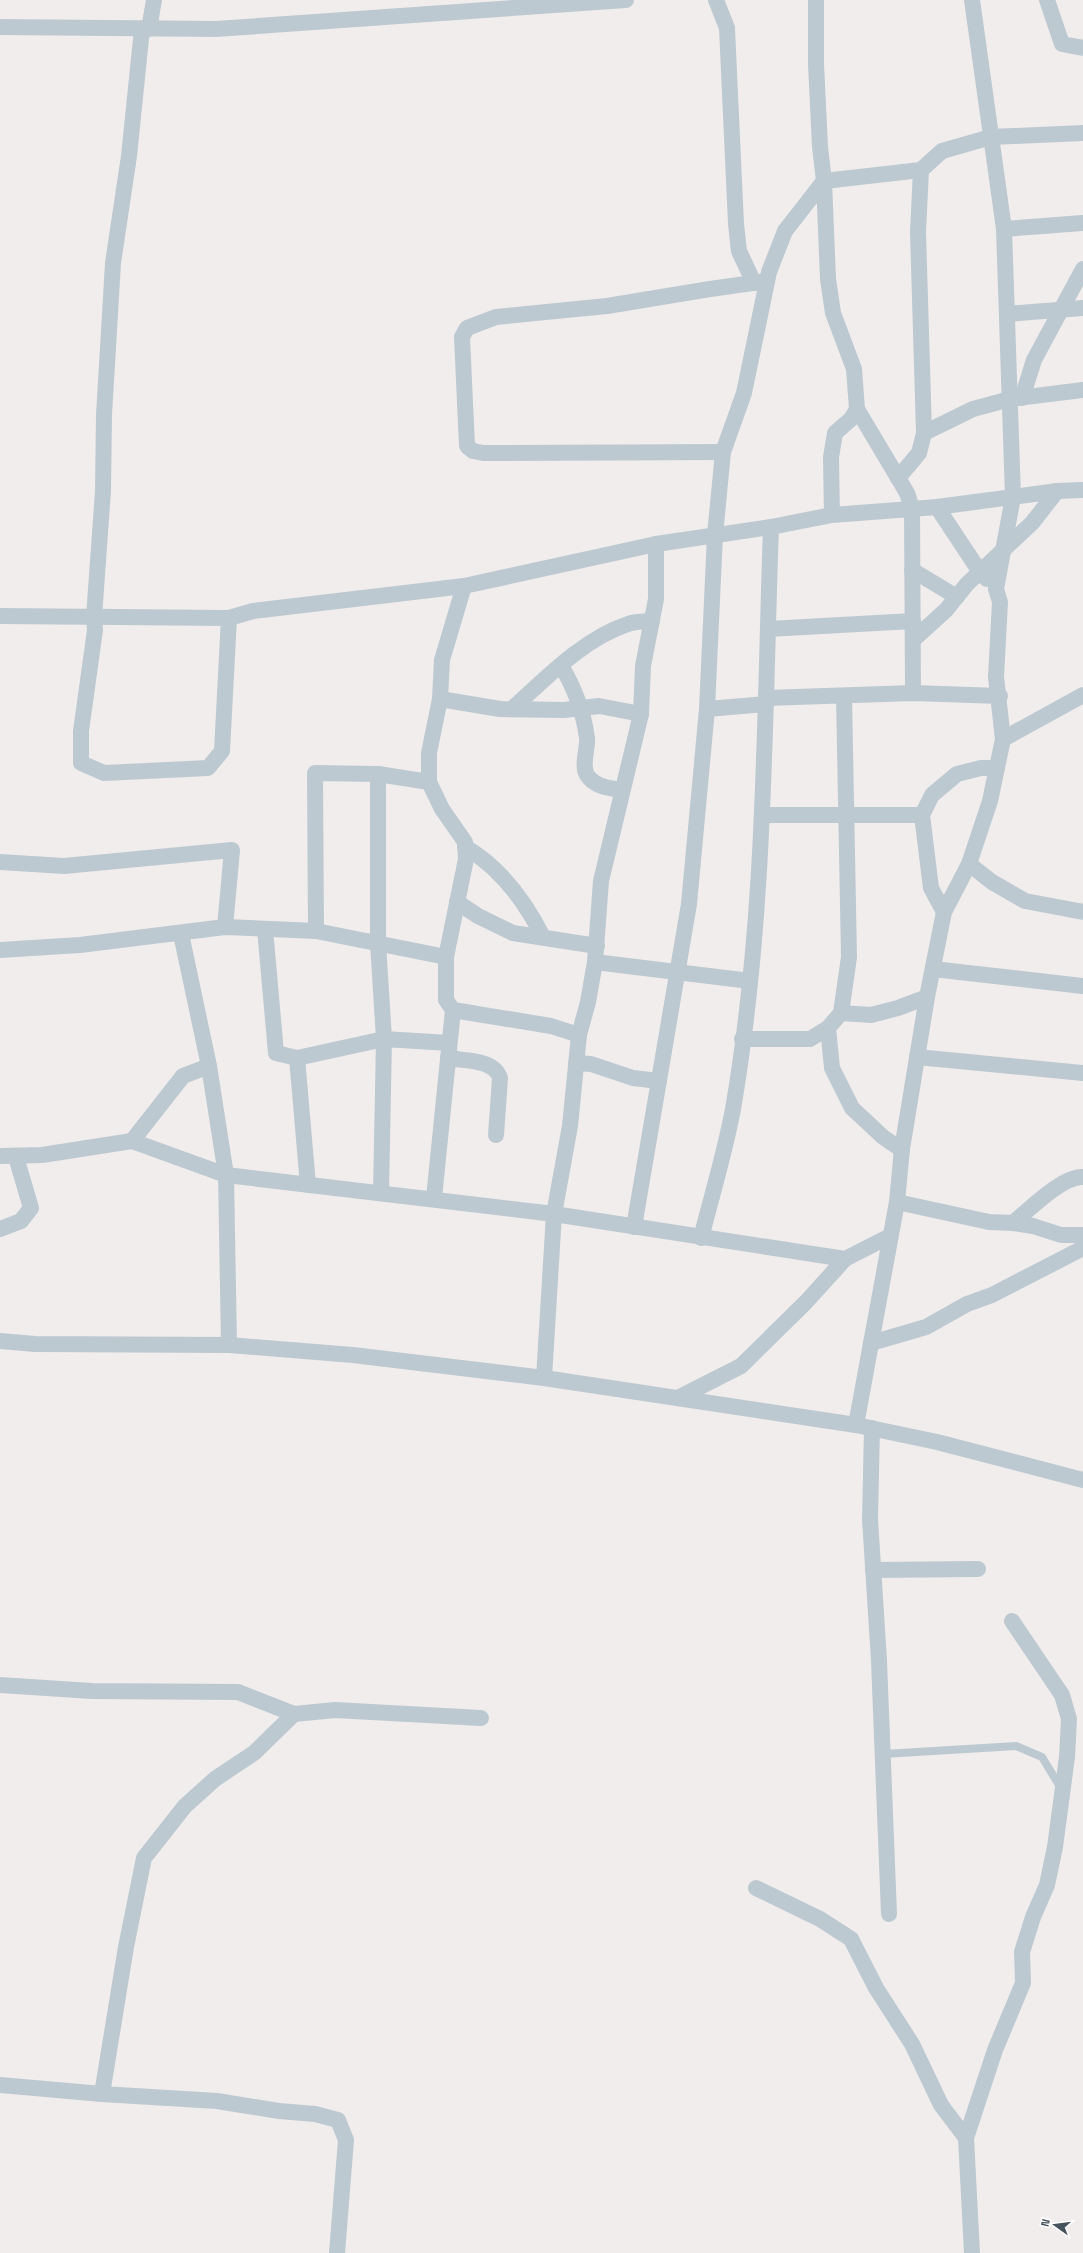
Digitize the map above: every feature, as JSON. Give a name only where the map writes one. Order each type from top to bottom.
[{"type":"street","points":[[154,0],[146,29],[113,263],[104,415],[103,491],[94,617],[95,630],[93,659],[81,731],[81,764],[104,773],[208,768],[222,752],[229,618]]},
{"type":"street","points":[[0,27],[216,29],[626,0]]},
{"type":"street","points":[[716,0],[727,28],[739,252],[761,282]]},
{"type":"street","points":[[816,0],[816,64],[820,147],[824,180],[828,280],[833,313],[854,369],[857,409],[898,478],[912,508],[913,693]]},
{"type":"street","points":[[972,0],[1004,229],[1007,314],[1016,398],[1013,497],[996,589]]},
{"type":"street","points":[[1047,0],[1062,44],[1083,48]]},
{"type":"street","points":[[634,1227],[689,904],[707,709],[715,535],[723,452],[744,393],[761,282],[785,231],[824,180],[921,170],[942,151],[991,136],[1083,133]]},
{"type":"street","points":[[898,478],[919,453],[924,433],[918,232],[921,170]]},
{"type":"street","points":[[1004,229],[1083,223]]},
{"type":"street","points":[[1016,398],[1059,310],[1083,269]]},
{"type":"street","points":[[723,452],[483,453],[473,451],[467,446],[462,337],[467,328],[496,317],[607,306],[761,282]]},
{"type":"street","points":[[1007,314],[1083,308]]},
{"type":"street","points":[[924,433],[973,409],[1016,398],[1083,390]]},
{"type":"street","points":[[832,515],[831,457],[835,434],[851,419],[857,409]]},
{"type":"street","points":[[0,616],[229,618],[253,611],[464,586],[656,544],[771,527],[832,515],[937,506],[1057,491],[1083,490]]},
{"type":"street","points":[[913,640],[946,610],[980,572],[1032,523],[1057,491]]},
{"type":"street","points":[[856,1425],[897,1202],[902,1150],[917,1057],[932,969],[944,912],[969,864],[990,800],[1003,739],[1000,696],[996,677],[1000,602],[996,589],[980,572],[937,506]]},
{"type":"street","points":[[701,1238],[733,1110],[754,951],[762,815],[771,527]]},
{"type":"street","points":[[544,1378],[554,1214],[570,1126],[579,1035],[588,1002],[595,962],[600,881],[640,714],[643,666],[656,599],[656,544]]},
{"type":"street","points":[[912,570],[957,597]]},
{"type":"street","points":[[434,1198],[453,1010],[446,1000],[446,957],[466,858],[465,842],[442,809],[429,782],[429,753],[440,700],[442,660],[464,586]]},
{"type":"street","points":[[512,709],[561,666],[608,631],[630,623],[652,621]]},
{"type":"street","points":[[768,629],[913,621]]},
{"type":"street","points":[[561,666],[570,681],[587,739],[586,773],[593,782],[605,788],[622,790]]},
{"type":"street","points":[[707,709],[766,701],[844,696],[913,693],[1000,696]]},
{"type":"street","points":[[1003,739],[1083,695]]},
{"type":"street","points":[[742,1039],[810,1039],[828,1028],[841,1013],[849,956],[844,696]]},
{"type":"street","points":[[440,700],[512,709],[564,710],[599,706],[640,714]]},
{"type":"street","points":[[944,912],[931,888],[922,815],[932,795],[957,774],[981,768],[997,768]]},
{"type":"street","points":[[316,931],[315,774],[378,774],[429,782]]},
{"type":"street","points":[[378,774],[378,943],[384,1039],[381,1193]]},
{"type":"street","points":[[762,815],[922,815]]},
{"type":"street","points":[[465,847],[485,859],[506,881],[530,912],[543,937]]},
{"type":"street","points":[[0,862],[64,866],[232,850],[225,927]]},
{"type":"street","points":[[969,864],[992,882],[1025,901],[1083,912]]},
{"type":"street","points":[[457,902],[478,916],[513,933],[597,946]]},
{"type":"street","points":[[0,950],[80,945],[181,934],[225,927],[316,931],[446,957]]},
{"type":"street","points":[[265,929],[276,1053],[297,1058],[384,1039],[448,1051],[491,1065],[498,1071],[500,1078],[496,1135]]},
{"type":"street","points":[[181,934],[209,1066],[226,1175],[229,1345]]},
{"type":"street","points":[[595,962],[750,981]]},
{"type":"street","points":[[932,969],[1083,986]]},
{"type":"street","points":[[841,1013],[871,1015],[898,1008],[927,997]]},
{"type":"street","points":[[453,1010],[551,1026],[579,1035]]},
{"type":"street","points":[[828,1028],[832,1068],[852,1108],[883,1137],[902,1150]]},
{"type":"street","points":[[917,1057],[1083,1073]]},
{"type":"street","points":[[297,1058],[308,1185]]},
{"type":"street","points":[[576,1063],[591,1064],[633,1078],[659,1081]]},
{"type":"street","points":[[132,1141],[183,1076],[209,1066]]},
{"type":"street","points":[[0,1156],[16,1157],[132,1141],[171,1157],[226,1175],[434,1198],[554,1214],[701,1238],[845,1259]]},
{"type":"street","points":[[0,1229],[21,1221],[31,1208],[16,1157]]},
{"type":"street","points":[[1013,1222],[1061,1185],[1076,1176],[1083,1177]]},
{"type":"street","points":[[897,1202],[989,1222],[1013,1222],[1033,1226],[1061,1235],[1083,1235]]},
{"type":"street","points":[[678,1398],[741,1366],[806,1302],[845,1259],[890,1236]]},
{"type":"street","points":[[871,1343],[926,1327],[967,1304],[992,1295],[1083,1248]]},
{"type":"street","points":[[0,1341],[35,1344],[229,1345],[353,1355],[544,1378],[872,1428],[937,1442],[1083,1480]]},
{"type":"street","points":[[872,1428],[870,1519],[884,1754],[889,1914]]},
{"type":"street","points":[[873,1570],[978,1569]]},
{"type":"street","points":[[972,2253],[966,2138],[995,2050],[1023,1983],[1022,1952],[1033,1917],[1047,1885],[1055,1847],[1067,1757],[1069,1719],[1062,1696],[1012,1621]]},
{"type":"street","points":[[0,1685],[92,1691],[238,1692],[294,1714],[335,1710],[481,1718]]},
{"type":"street","points":[[102,2094],[125,1954],[144,1858],[185,1806],[215,1779],[254,1752],[294,1714]]},
{"type":"street","points":[[756,1888],[820,1919],[851,1939],[876,1988],[912,2044],[941,2105],[966,2138]]},
{"type":"street","points":[[0,2085],[102,2094],[217,2101],[279,2111],[315,2114],[338,2120],[346,2140],[337,2253]]},
{"type":"lane","points":[[884,1754],[1016,1746],[1042,1757],[1062,1791]]}]
